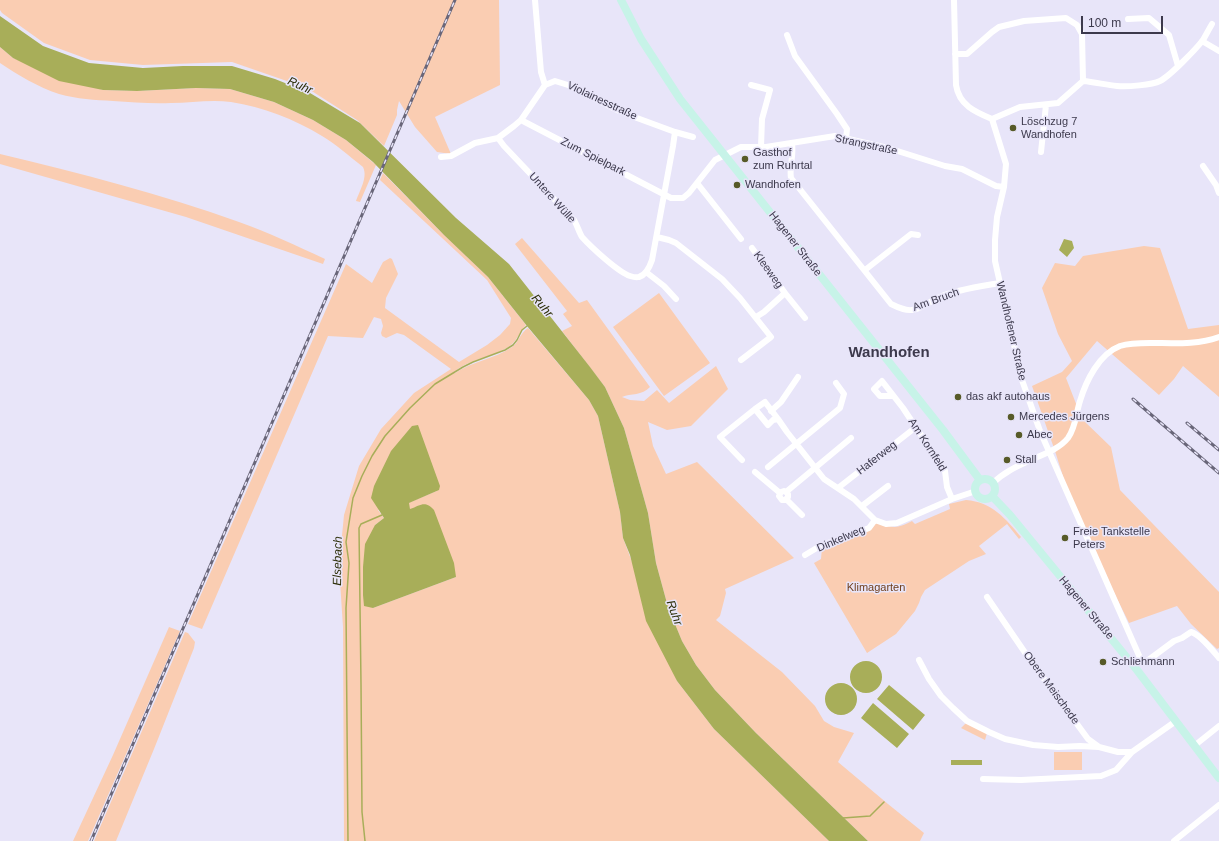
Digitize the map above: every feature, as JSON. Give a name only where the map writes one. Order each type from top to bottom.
[{"type":"main road","name":"Hagener Straße","points":[[622,0],[634,26],[680,100],[943,430],[980,480]]},
{"type":"main road","points":[[989,479],[994,483],[995,491],[992,496],[985,499],[980,498],[977,495],[976,485],[980,480],[989,479]]},
{"type":"main road","name":"Hagener Straße","points":[[992,496],[1010,515],[1137,670],[1219,778]]},
{"type":"street","points":[[441,157],[451,156],[475,143],[498,138],[520,120],[545,85],[541,72],[535,0]]},
{"type":"street","points":[[954,0],[957,93],[967,107],[992,119],[1020,107],[1046,105],[1058,102],[1084,81],[1118,86],[1160,81],[1169,75],[1202,41],[1212,24]]},
{"type":"street","points":[[955,54],[967,54],[1000,27],[1024,21],[1066,18],[1077,25],[1082,34],[1084,81]]},
{"type":"street","points":[[1128,19],[1149,18],[1169,35],[1178,66]]},
{"type":"street","points":[[787,35],[795,56],[847,129],[846,139]]},
{"type":"street","points":[[1202,41],[1219,51]]},
{"type":"street","name":"Violainesstraße","points":[[545,85],[552,81],[558,81],[617,110],[675,132],[694,137]]},
{"type":"street","points":[[751,85],[770,90],[762,119],[761,147]]},
{"type":"street","points":[[1041,152],[1046,105]]},
{"type":"street","name":"Wandhofener Straße","points":[[992,119],[1006,164],[1004,187],[997,217],[995,261],[1022,380],[1040,431],[1141,660],[1144,662],[1147,661],[1174,641],[1191,632],[1200,638],[1219,658]]},
{"type":"street","name":"Zum Spielpark","points":[[520,120],[665,194]]},
{"type":"street","points":[[675,132],[674,146],[657,237],[652,260],[646,272],[664,286],[676,299]]},
{"type":"street","name":"Strangstraße","points":[[724,155],[741,147],[792,144],[835,136],[888,148],[944,166],[962,169],[996,186],[1004,187]]},
{"type":"street","name":"Untere Wülle","points":[[498,138],[574,220],[581,235],[588,243],[617,268],[629,276],[639,277],[646,272]]},
{"type":"street","name":"Am Bruch","points":[[792,144],[793,153],[789,170],[791,178],[892,304],[898,308],[910,310],[918,309],[941,296],[967,289],[1000,283]]},
{"type":"street","points":[[665,194],[671,198],[683,198],[689,194],[715,160],[724,155]]},
{"type":"street","points":[[1203,166],[1216,185],[1219,193]]},
{"type":"street","points":[[697,183],[741,239]]},
{"type":"street","points":[[865,270],[911,234],[918,235]]},
{"type":"street","points":[[657,237],[676,243],[722,279],[740,298],[771,337],[741,360]]},
{"type":"street","name":"Kleeweg","points":[[752,248],[784,293],[805,318]]},
{"type":"street","name":"Kleeweg","points":[[756,318],[784,293]]},
{"type":"street","points":[[994,483],[1014,468],[1049,452],[1068,438],[1073,431],[1080,401],[1086,384],[1106,355],[1119,347],[1133,343],[1195,342],[1219,337]]},
{"type":"street","points":[[771,410],[781,402],[798,377]]},
{"type":"street","points":[[768,467],[840,408],[844,394],[836,383]]},
{"type":"street","name":"Am Kornfeld","points":[[893,396],[945,471],[947,487],[952,499]]},
{"type":"street","points":[[742,460],[720,437],[765,402],[824,479],[854,499],[875,520],[886,524],[897,523],[952,499],[976,491]]},
{"type":"street","points":[[755,409],[768,425],[773,420],[778,419]]},
{"type":"street","name":"Haferweg","points":[[838,488],[916,428]]},
{"type":"street","points":[[802,515],[786,499],[783,500],[779,497],[783,492],[851,438]]},
{"type":"street","points":[[755,472],[783,492]]},
{"type":"street","points":[[862,506],[888,486]]},
{"type":"street","name":"Dinkelweg","points":[[805,555],[820,546],[869,528],[875,520]]},
{"type":"street","name":"Obere Meischede","points":[[987,597],[1055,695],[1088,739],[1099,747],[1118,752],[1132,752]]},
{"type":"street","points":[[919,660],[941,696],[967,721],[989,732],[1005,739],[1033,745],[1058,747],[1099,747]]},
{"type":"street","points":[[983,780],[1027,780],[1101,776],[1116,770],[1132,752],[1176,722]]},
{"type":"street","points":[[1194,746],[1219,726]]},
{"type":"street","points":[[1174,841],[1219,805]]},
{"type":"green space","points":[[0,0],[499,0],[500,85],[435,117],[451,154],[437,152],[415,127],[399,101],[397,115],[384,146],[357,120],[307,88],[232,62],[143,65],[90,60],[44,43],[2,13],[0,10]]},
{"type":"green space","points":[[0,47],[13,58],[103,90],[137,91],[196,88],[230,89],[274,102],[313,120],[346,140],[376,165],[360,202],[356,201],[365,175],[363,167],[327,139],[289,119],[266,110],[224,101],[149,103],[93,100],[66,96],[36,84],[0,63]]},
{"type":"green space","points":[[0,154],[90,176],[180,202],[261,230],[325,259],[323,264],[186,217],[0,164]]},
{"type":"green space","points":[[383,173],[488,277],[526,325],[511,345],[505,349],[461,367],[454,372],[455,373],[512,347],[523,332],[528,328],[589,400],[598,416],[620,512],[623,538],[677,681],[714,729],[829,841],[344,841],[343,627],[339,566],[344,515],[359,466],[381,429],[414,393],[451,369],[404,335],[397,333],[386,338],[382,336],[381,333],[383,326],[381,319],[374,317],[363,338],[328,336],[202,629],[188,624],[346,264],[372,283],[383,262],[390,258],[392,259],[398,274],[386,298],[385,308],[459,362],[487,345],[500,335],[510,324],[511,318],[487,280],[380,180]],"holes":[[[439,490],[408,503],[410,510],[456,577],[373,608],[375,525],[384,518],[378,510]]]},
{"type":"green space","points":[[522,238],[579,303],[587,300],[650,387],[644,392],[622,397],[630,400],[644,401],[657,390],[669,403],[716,366],[728,389],[691,426],[667,430],[648,422],[653,446],[666,474],[697,462],[794,558],[725,589],[726,593],[720,616],[716,620],[782,672],[815,706],[824,721],[834,727],[854,733],[838,762],[924,833],[920,841],[868,841],[756,733],[715,690],[696,665],[682,641],[668,607],[656,563],[648,513],[624,428],[605,387],[562,331],[572,326],[563,314],[567,311],[515,244]]},
{"type":"green space","points":[[1144,246],[1160,248],[1188,329],[1219,325],[1219,397],[1183,366],[1174,379],[1159,395],[1097,341],[1066,378],[1082,419],[1111,447],[1120,490],[1219,592],[1219,648],[1217,649],[1191,624],[1177,606],[1129,623],[1071,502],[1032,386],[1062,372],[1072,361],[1058,334],[1042,288],[1055,263],[1075,266],[1083,256]]},
{"type":"green space","points":[[659,293],[710,363],[664,396],[613,327]]},
{"type":"green space","name":"Klimagarten","points":[[966,500],[983,504],[998,512],[1021,537],[1019,539],[1007,524],[979,546],[986,554],[969,561],[925,590],[915,611],[896,634],[867,653],[814,563],[821,559],[822,547],[877,523],[895,527],[912,521],[915,524],[950,509],[949,504]]},
{"type":"green space","points":[[169,627],[180,631],[88,841],[73,841],[113,755]]},
{"type":"green space","points":[[185,632],[188,633],[195,642],[194,648],[116,841],[94,841]]},
{"type":"green space","points":[[967,722],[987,733],[985,740],[961,728]]},
{"type":"green space","points":[[1054,752],[1082,752],[1082,770],[1054,770]]},
{"type":"water","name":"Ruhr","points":[[0,16],[43,46],[89,63],[143,68],[232,66],[275,79],[310,93],[360,123],[456,218],[509,264],[605,387],[624,428],[648,513],[656,563],[668,607],[682,641],[696,665],[715,690],[756,733],[868,841],[829,841],[714,729],[677,681],[646,621],[630,555],[623,538],[620,512],[598,416],[589,400],[488,277],[444,235],[373,162],[346,140],[313,120],[274,102],[230,89],[196,88],[137,91],[103,90],[59,81],[13,58],[0,47]]},
{"type":"water","points":[[1064,239],[1072,241],[1074,248],[1067,257],[1059,250]]},
{"type":"water","points":[[418,425],[440,486],[439,490],[409,503],[410,509],[425,504],[434,510],[454,563],[456,577],[373,608],[364,606],[363,567],[365,544],[375,525],[384,518],[371,498],[374,486],[391,451],[412,426]]},
{"type":"water","points":[[866,661],[877,666],[882,677],[877,688],[866,693],[855,688],[850,677],[855,666]]},
{"type":"water","points":[[841,683],[852,688],[857,699],[852,710],[841,715],[830,710],[825,699],[830,688]]},
{"type":"water","points":[[889,685],[925,715],[913,730],[877,699]]},
{"type":"water","points":[[873,703],[909,734],[897,748],[861,718]]},
{"type":"water","points":[[951,760],[982,760],[982,765],[951,765]]},
{"type":"waterway","name":"Elsebach","points":[[348,841],[346,608],[349,563],[346,542],[353,498],[372,456],[385,436],[410,408],[435,384],[463,367],[505,350],[513,345],[522,330],[527,326]]},
{"type":"waterway","points":[[365,841],[362,812],[359,528],[361,524],[382,515]]},
{"type":"waterway","points":[[843,818],[870,816],[884,802]]},
{"type":"railway","points":[[91,841],[455,0]]},
{"type":"railway","points":[[1133,399],[1219,473]]},
{"type":"railway","points":[[1187,423],[1219,450]]},
{"type":"place","name":"Löschzug 7 Wandhofen","points":[[1013,128]]},
{"type":"place","name":"Gasthof zum Ruhrtal","points":[[745,159]]},
{"type":"place","name":"Wandhofen","points":[[737,185]]},
{"type":"place","name":"das akf autohaus","points":[[958,397]]},
{"type":"place","name":"Mercedes Jürgens","points":[[1011,417]]},
{"type":"place","name":"Abec","points":[[1019,435]]},
{"type":"place","name":"Stall","points":[[1007,460]]},
{"type":"place","name":"Freie Tankstelle Peters","points":[[1065,538]]},
{"type":"place","name":"Schliehmann","points":[[1103,662]]},
{"type":"district","name":"Wandhofen","points":[[889,353]]}]
